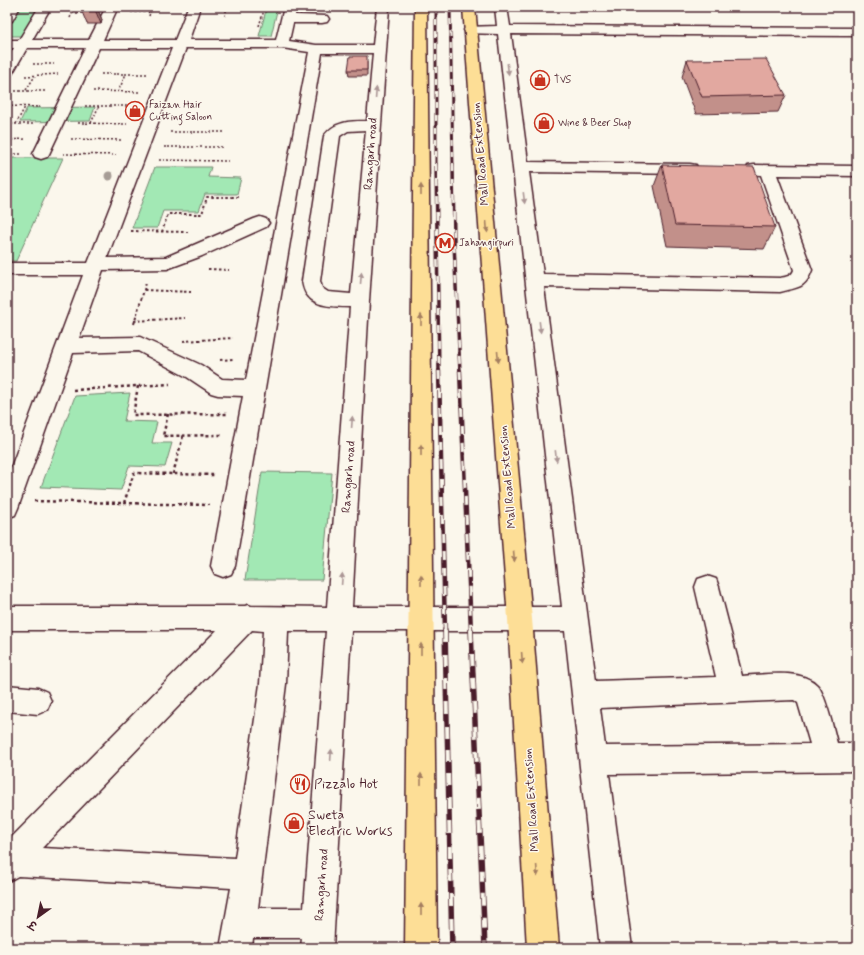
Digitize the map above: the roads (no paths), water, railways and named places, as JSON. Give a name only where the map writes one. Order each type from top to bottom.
[{"type":"main road","points":[[421,7],[421,948]]},
{"type":"main road","name":"Mall Road Extension","points":[[469,7],[520,619],[543,948]]},
{"type":"street","points":[[7,18],[14,7]]},
{"type":"street","points":[[7,71],[45,7]]},
{"type":"street","points":[[41,154],[112,7]]},
{"type":"street","points":[[8,504],[15,465],[50,392],[95,267],[194,7]]},
{"type":"street","name":"Ramgarh road","points":[[318,935],[360,301],[383,7]]},
{"type":"street","points":[[501,7],[616,948]]},
{"type":"street","points":[[283,40],[289,13],[322,19]]},
{"type":"street","points":[[471,30],[857,32]]},
{"type":"street","points":[[7,39],[25,41],[283,40],[379,49]]},
{"type":"street","points":[[7,44],[25,41]]},
{"type":"street","points":[[223,566],[314,42]]},
{"type":"street","points":[[360,301],[322,297],[314,291],[311,281],[332,136],[338,128],[374,126]]},
{"type":"street","points":[[520,167],[703,169]]},
{"type":"street","points":[[735,170],[857,171]]},
{"type":"street","points":[[534,280],[780,285],[793,282],[800,278],[803,270],[767,170]]},
{"type":"street","points":[[7,268],[95,267],[167,263],[196,252],[260,223]]},
{"type":"street","points":[[66,346],[134,344],[194,371],[218,387],[254,388]]},
{"type":"street","points":[[707,587],[732,690]]},
{"type":"street","points":[[7,618],[248,617],[576,620]]},
{"type":"street","points":[[8,864],[248,617]]},
{"type":"street","points":[[276,618],[272,684],[248,874],[238,935],[318,935]]},
{"type":"street","points":[[585,696],[797,688],[808,694],[828,757]]},
{"type":"street","points":[[7,698],[38,701]]},
{"type":"street","points":[[593,760],[857,757]]},
{"type":"street","points":[[8,864],[248,874]]},
{"type":"railway","points":[[436,7],[436,164]]},
{"type":"railway","points":[[450,7],[453,165]]},
{"type":"railway","points":[[436,164],[439,372]]},
{"type":"railway","points":[[453,164],[454,243],[460,372]]},
{"type":"railway","points":[[439,371],[445,631]]},
{"type":"railway","points":[[460,371],[471,631]]},
{"type":"railway","points":[[445,630],[452,948]]},
{"type":"railway","points":[[471,630],[485,948]]},
{"type":"place","name":"TVS","points":[[540,80]]},
{"type":"place","name":"Faizan Hair Cutting Saloon","points":[[135,111]]},
{"type":"place","name":"Wine & Beer Shop","points":[[544,123]]},
{"type":"place","name":"Jahangirpuri","points":[[445,243]]},
{"type":"place","name":"Pizzalo Hot","points":[[300,784]]},
{"type":"place","name":"Sweta Electric Works","points":[[294,823]]}]
